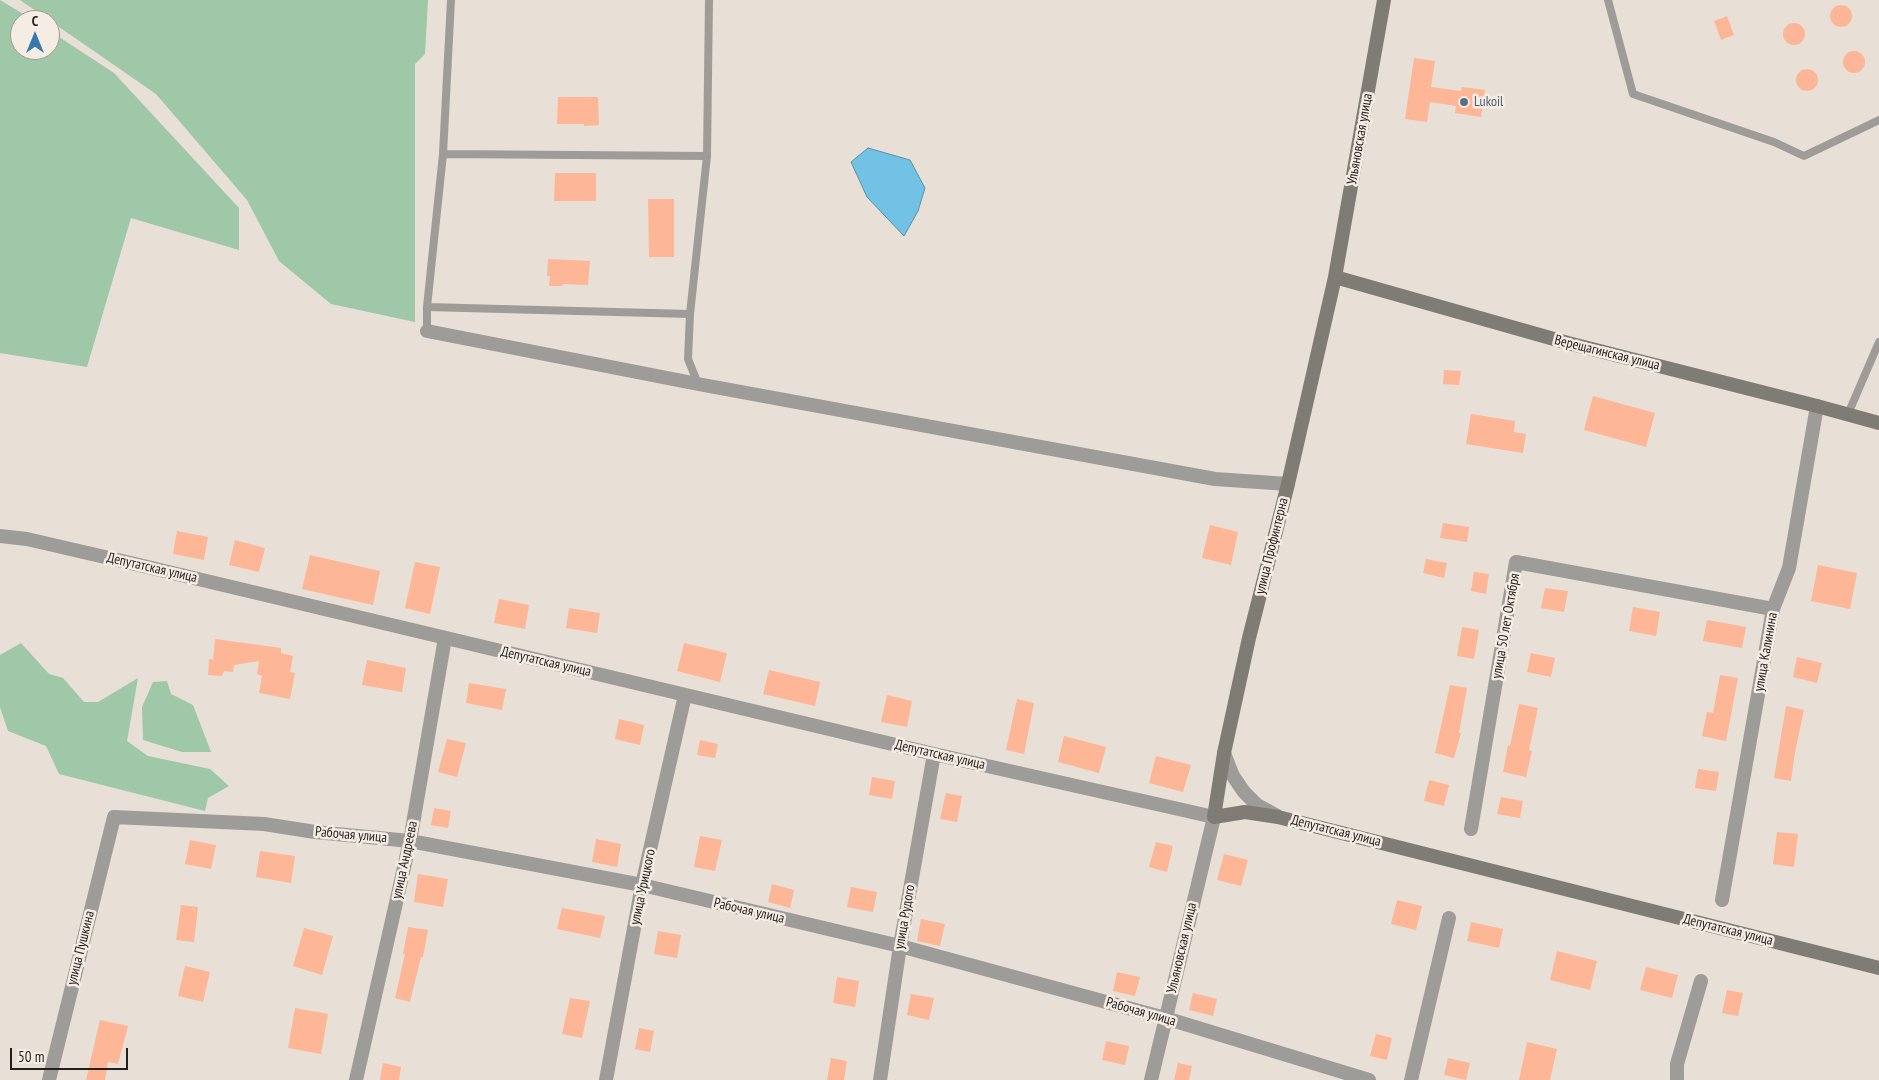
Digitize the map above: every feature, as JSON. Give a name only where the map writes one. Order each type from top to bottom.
[{"type":"main road","name":"Ульяновская улица","points":[[1335,277],[1384,0]]},
{"type":"main road","name":"Верещагинская улица","points":[[1335,277],[1568,344],[1817,406],[1879,424]]},
{"type":"main road","name":"улица Профинтерна","points":[[1214,817],[1224,753],[1249,638],[1288,484],[1335,277]]},
{"type":"main road","name":"Депутатская улица","points":[[1214,817],[1245,812],[1278,817],[1879,968]]},
{"type":"street","points":[[427,331],[698,384],[1215,479],[1288,484]]},
{"type":"street","name":"улица Калинина","points":[[1722,900],[1773,609],[1788,568],[1817,406]]},
{"type":"street","name":"Депутатская улица","points":[[0,536],[27,539],[934,754],[1214,817]]},
{"type":"street","name":"улица 50 лет Октября","points":[[1471,829],[1516,562],[1773,609]]},
{"type":"street","name":"улица Андреева","points":[[356,1080],[410,841],[446,638]]},
{"type":"street","name":"улица Урицкого","points":[[606,1080],[642,886],[685,695]]},
{"type":"street","points":[[1224,753],[1233,776],[1244,792],[1257,805],[1278,817]]},
{"type":"street","name":"улица Рудого","points":[[880,1080],[900,946],[934,754]]},
{"type":"street","name":"Рабочая улица","points":[[114,817],[264,824],[315,832],[410,841],[642,886],[900,946],[1166,1018],[1369,1080]]},
{"type":"street","name":"улица Пушкина","points":[[49,1080],[114,817]]},
{"type":"street","name":"Ульяновская улица","points":[[1151,1080],[1214,817]]},
{"type":"street","points":[[1411,1080],[1449,918]]},
{"type":"street","points":[[1677,1080],[1677,1064],[1700,981]]},
{"type":"lane","points":[[427,331],[427,307],[443,154],[451,0]]},
{"type":"lane","points":[[698,384],[688,359],[690,314],[707,156],[710,0]]},
{"type":"lane","points":[[1608,0],[1633,94],[1774,142],[1804,156],[1879,120]]},
{"type":"lane","points":[[443,154],[707,156]]},
{"type":"lane","points":[[427,307],[690,314]]},
{"type":"lane","points":[[1848,414],[1879,342]]},
{"type":"green space","points":[[0,0],[16,10],[10,10],[10,60],[60,60],[60,38],[114,73],[239,208],[239,250],[131,218],[87,367],[0,353]]},
{"type":"green space","points":[[20,0],[428,0],[425,54],[415,64],[415,322],[331,304],[279,261],[247,200],[156,94],[60,28],[60,10],[34,10]]},
{"type":"green space","points":[[21,643],[49,674],[63,678],[84,702],[98,702],[138,678],[127,741],[148,756],[210,769],[229,786],[208,798],[205,811],[59,774],[46,746],[8,731],[0,707],[0,655]]},
{"type":"green space","points":[[167,681],[171,694],[193,705],[211,752],[182,752],[143,740],[142,707],[153,682]]},
{"type":"water","points":[[868,148],[910,160],[925,188],[918,211],[904,236],[867,197],[851,162]]},
{"type":"building","points":[[1841,5],[1849,8],[1852,16],[1849,24],[1841,27],[1833,24],[1830,16],[1833,8]]},
{"type":"building","points":[[1727,16],[1734,35],[1721,40],[1714,21]]},
{"type":"building","points":[[1794,23],[1802,26],[1805,34],[1802,42],[1794,45],[1786,42],[1783,34],[1786,26]]},
{"type":"building","points":[[1854,51],[1862,54],[1865,62],[1862,70],[1854,73],[1846,70],[1843,62],[1846,54]]},
{"type":"building","points":[[1414,58],[1435,61],[1431,87],[1461,91],[1462,87],[1485,90],[1481,117],[1455,113],[1456,106],[1430,102],[1427,122],[1405,119]]},
{"type":"building","points":[[1807,69],[1815,72],[1818,80],[1815,88],[1807,91],[1799,88],[1796,80],[1799,72]]},
{"type":"building","points":[[558,97],[598,97],[599,125],[557,124]]},
{"type":"building","points":[[555,173],[596,173],[596,201],[554,201]]},
{"type":"building","points":[[648,199],[674,199],[674,257],[649,257]]},
{"type":"building","points":[[548,259],[590,261],[588,285],[563,284],[562,286],[549,286],[550,276],[547,276]]},
{"type":"building","points":[[1444,370],[1461,371],[1459,385],[1443,384]]},
{"type":"building","points":[[1593,396],[1655,413],[1646,447],[1584,430]]},
{"type":"building","points":[[1471,414],[1515,421],[1514,432],[1526,434],[1523,453],[1466,444]]},
{"type":"building","points":[[1443,523],[1469,527],[1467,542],[1440,538]]},
{"type":"building","points":[[1210,525],[1238,532],[1231,565],[1202,558]]},
{"type":"building","points":[[177,531],[208,537],[204,560],[173,554]]},
{"type":"building","points":[[235,540],[265,548],[259,572],[229,565]]},
{"type":"building","points":[[310,555],[380,571],[373,605],[302,589]]},
{"type":"building","points":[[1426,559],[1447,563],[1444,578],[1423,573]]},
{"type":"building","points":[[415,562],[440,567],[430,614],[405,608]]},
{"type":"building","points":[[1818,565],[1857,573],[1850,609],[1811,601]]},
{"type":"building","points":[[1474,572],[1489,574],[1486,594],[1471,591]]},
{"type":"building","points":[[1545,588],[1568,591],[1564,612],[1541,608]]},
{"type":"building","points":[[499,599],[529,605],[525,629],[494,623]]},
{"type":"building","points":[[1633,607],[1660,612],[1656,636],[1629,631]]},
{"type":"building","points":[[569,608],[600,613],[597,633],[566,628]]},
{"type":"building","points":[[1707,620],[1746,627],[1742,648],[1703,641]]},
{"type":"building","points":[[1462,627],[1479,630],[1474,659],[1457,656]]},
{"type":"building","points":[[215,639],[281,648],[281,653],[293,656],[290,672],[295,673],[290,699],[259,693],[262,676],[257,674],[259,661],[234,665],[233,672],[224,671],[222,676],[208,675],[209,659],[213,660]]},
{"type":"building","points":[[684,643],[727,653],[720,682],[677,671]]},
{"type":"building","points":[[1531,653],[1555,658],[1551,677],[1527,672]]},
{"type":"building","points":[[1797,657],[1822,663],[1817,683],[1793,677]]},
{"type":"building","points":[[367,660],[406,668],[402,692],[362,685]]},
{"type":"building","points":[[769,670],[820,682],[815,706],[763,694]]},
{"type":"building","points":[[1720,675],[1738,678],[1726,741],[1702,736],[1707,712],[1713,713]]},
{"type":"building","points":[[469,683],[506,689],[502,710],[466,703]]},
{"type":"building","points":[[1450,685],[1467,688],[1459,733],[1461,733],[1454,758],[1435,753]]},
{"type":"building","points":[[887,695],[912,701],[907,727],[881,722]]},
{"type":"building","points":[[1017,699],[1034,703],[1024,754],[1006,750]]},
{"type":"building","points":[[1519,704],[1538,708],[1529,750],[1532,751],[1526,777],[1503,772]]},
{"type":"building","points":[[1786,706],[1804,710],[1791,781],[1774,778]]},
{"type":"building","points":[[619,719],[644,725],[640,745],[615,739]]},
{"type":"building","points":[[1064,736],[1106,747],[1099,773],[1058,762]]},
{"type":"building","points":[[447,739],[466,743],[457,777],[438,772]]},
{"type":"building","points":[[700,740],[718,744],[715,758],[697,755]]},
{"type":"building","points":[[1156,756],[1191,765],[1183,792],[1149,783]]},
{"type":"building","points":[[1698,769],[1719,772],[1716,791],[1695,788]]},
{"type":"building","points":[[872,777],[895,781],[892,799],[869,795]]},
{"type":"building","points":[[1429,780],[1449,785],[1444,806],[1424,801]]},
{"type":"building","points":[[946,793],[962,796],[957,822],[940,819]]},
{"type":"building","points":[[1501,797],[1523,801],[1520,818],[1497,814]]},
{"type":"building","points":[[434,808],[451,811],[448,828],[431,825]]},
{"type":"building","points":[[1777,832],[1798,834],[1794,867],[1773,864]]},
{"type":"building","points":[[700,836],[722,840],[715,871],[694,867]]},
{"type":"building","points":[[596,839],[621,844],[617,867],[592,862]]},
{"type":"building","points":[[190,840],[216,845],[211,869],[185,864]]},
{"type":"building","points":[[1156,842],[1173,846],[1167,872],[1149,867]]},
{"type":"building","points":[[260,851],[295,856],[291,883],[256,877]]},
{"type":"building","points":[[1224,854],[1248,860],[1241,886],[1217,880]]},
{"type":"building","points":[[418,874],[448,879],[443,907],[414,902]]},
{"type":"building","points":[[772,884],[794,890],[790,908],[768,902]]},
{"type":"building","points":[[851,887],[877,892],[873,912],[847,907]]},
{"type":"building","points":[[1397,900],[1422,906],[1416,930],[1391,924]]},
{"type":"building","points":[[181,905],[198,907],[194,942],[176,940]]},
{"type":"building","points":[[562,908],[605,916],[600,938],[557,929]]},
{"type":"building","points":[[921,919],[945,924],[940,946],[917,941]]},
{"type":"building","points":[[1471,922],[1503,929],[1499,948],[1467,941]]},
{"type":"building","points":[[408,927],[428,930],[423,957],[421,957],[410,1002],[395,998],[405,954],[403,954]]},
{"type":"building","points":[[304,928],[333,936],[322,975],[293,966]]},
{"type":"building","points":[[658,931],[681,935],[677,958],[654,954]]},
{"type":"building","points":[[1557,951],[1597,961],[1590,990],[1550,980]]},
{"type":"building","points":[[185,966],[210,972],[203,1002],[178,996]]},
{"type":"building","points":[[1646,967],[1678,975],[1672,998],[1640,990]]},
{"type":"building","points":[[1117,972],[1140,977],[1135,996],[1113,991]]},
{"type":"building","points":[[837,977],[859,981],[855,1007],[833,1003]]},
{"type":"building","points":[[1727,990],[1743,993],[1738,1016],[1722,1013]]},
{"type":"building","points":[[1193,993],[1217,999],[1213,1016],[1189,1010]]},
{"type":"building","points":[[911,994],[934,998],[929,1020],[907,1015]]},
{"type":"building","points":[[570,998],[590,1001],[582,1038],[562,1034]]},
{"type":"building","points":[[295,1008],[328,1014],[321,1054],[288,1048]]},
{"type":"building","points":[[100,1020],[128,1026],[118,1064],[108,1062],[105,1080],[86,1080]]},
{"type":"building","points":[[639,1028],[654,1031],[650,1052],[635,1049]]},
{"type":"building","points":[[1376,1034],[1392,1038],[1387,1060],[1370,1056]]},
{"type":"building","points":[[1106,1041],[1129,1046],[1125,1065],[1102,1060]]},
{"type":"building","points":[[1527,1042],[1557,1049],[1550,1080],[1519,1080]]},
{"type":"building","points":[[831,1058],[847,1061],[844,1080],[827,1080]]},
{"type":"building","points":[[1448,1058],[1470,1063],[1466,1080],[1444,1075]]},
{"type":"building","points":[[383,1063],[401,1067],[399,1080],[380,1080]]},
{"type":"building","points":[[1178,1063],[1192,1066],[1189,1080],[1174,1080]]},
{"type":"place","name":"Lukoil","points":[[1464,102]]}]
